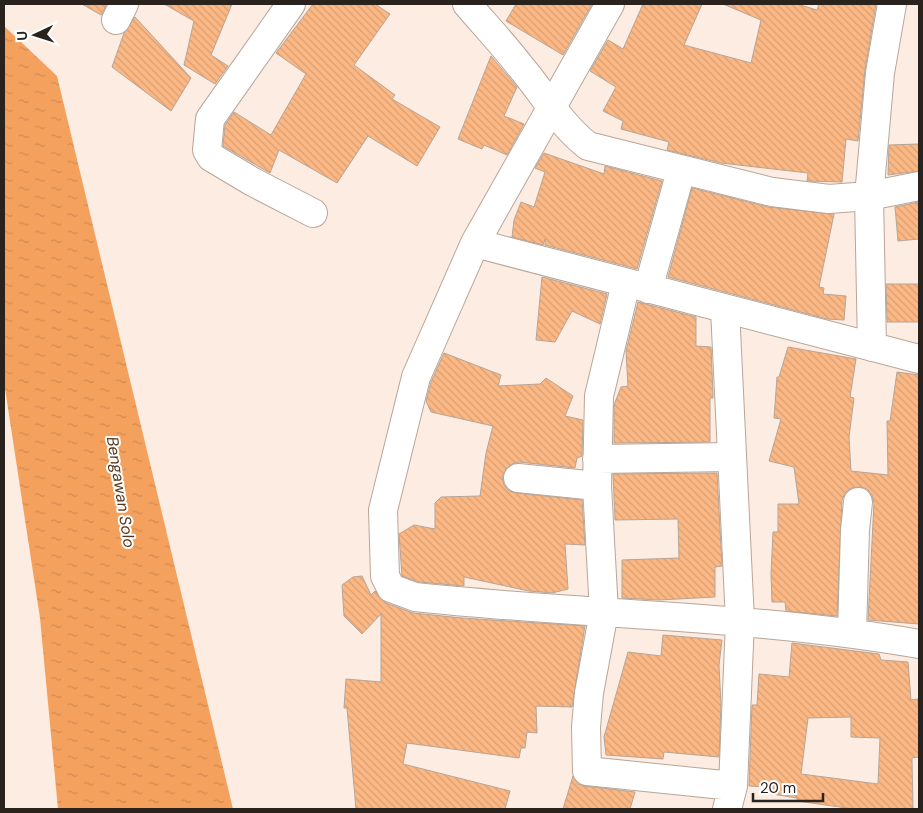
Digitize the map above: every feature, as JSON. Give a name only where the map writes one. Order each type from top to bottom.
[{"type":"street","points":[[291,4],[210,119],[206,150],[211,157],[253,182],[314,213]]},
{"type":"street","points":[[466,4],[521,66],[552,110],[575,136],[588,146],[681,171],[772,192],[829,199],[869,196],[919,186]]},
{"type":"street","points":[[610,4],[552,110],[475,243],[416,377],[383,510],[385,576],[391,588],[415,597],[740,621],[852,632],[919,644]]},
{"type":"street","points":[[872,347],[869,196],[880,74],[892,4]]},
{"type":"street","points":[[681,171],[637,286],[599,396],[597,459],[604,612],[589,693],[581,771],[730,798],[740,621],[725,309]]},
{"type":"street","points":[[475,243],[919,359]]},
{"type":"street","points":[[597,459],[732,457]]},
{"type":"street","points":[[518,478],[598,486]]},
{"type":"street","points":[[852,632],[855,530],[858,502]]},
{"type":"water","name":"Bengawan Solo","points":[[4,26],[57,76],[233,809],[58,809],[40,618],[4,382]]},
{"type":"building","points":[[82,4],[107,4],[101,15]]},
{"type":"building","points":[[164,4],[232,4],[211,55],[228,66],[215,84],[184,65],[194,21]]},
{"type":"building","points":[[313,4],[375,4],[390,14],[354,65],[395,95],[392,99],[440,127],[417,166],[368,136],[337,183],[279,150],[270,173],[223,146],[225,125],[234,112],[271,135],[306,74],[276,53]]},
{"type":"building","points":[[516,4],[592,4],[563,55],[506,21]]},
{"type":"building","points":[[643,4],[702,4],[684,45],[751,63],[761,20],[723,4],[797,4],[817,10],[819,4],[876,4],[865,70],[858,141],[846,139],[842,182],[807,181],[808,173],[721,163],[667,150],[669,142],[621,129],[623,121],[603,111],[616,87],[590,71],[608,40],[623,49]]},
{"type":"building","points":[[135,17],[191,78],[171,111],[112,67],[124,33]]},
{"type":"building","points":[[491,56],[517,87],[504,116],[524,124],[507,155],[484,145],[482,149],[458,139]]},
{"type":"building","points":[[919,144],[919,171],[888,175],[889,145]]},
{"type":"building","points":[[544,153],[604,174],[605,166],[662,181],[637,269],[545,245],[545,239],[543,245],[512,237],[514,220],[521,202],[534,207],[545,172],[535,168]]},
{"type":"building","points":[[692,188],[768,207],[834,214],[819,287],[824,288],[823,294],[846,296],[844,320],[827,319],[668,277]]},
{"type":"building","points":[[919,202],[919,239],[898,241],[895,207]]},
{"type":"building","points":[[542,277],[607,294],[600,324],[572,311],[555,342],[536,340]]},
{"type":"building","points":[[886,284],[919,284],[919,322],[887,322]]},
{"type":"building","points":[[638,302],[696,317],[696,346],[711,347],[713,398],[710,398],[710,442],[614,443],[614,405],[621,387],[628,386],[626,351]]},
{"type":"building","points":[[788,347],[856,359],[850,397],[854,398],[849,437],[851,471],[888,475],[887,421],[890,421],[897,372],[919,375],[919,624],[868,620],[874,503],[872,495],[867,489],[860,487],[851,488],[845,493],[842,500],[837,616],[786,611],[785,602],[772,602],[773,532],[778,532],[778,504],[799,504],[794,467],[769,461],[781,419],[774,418],[777,377],[779,377]]},
{"type":"building","points":[[444,353],[501,375],[498,386],[540,384],[546,378],[573,396],[565,416],[583,420],[582,456],[577,458],[575,468],[519,462],[512,464],[506,469],[502,477],[504,485],[509,491],[582,500],[585,545],[565,544],[568,589],[552,593],[529,591],[464,577],[464,586],[419,582],[402,576],[399,534],[414,525],[435,529],[435,503],[441,497],[480,496],[486,453],[493,426],[431,412],[426,401],[431,382]]},
{"type":"building","points":[[717,473],[722,566],[715,567],[715,597],[659,600],[622,598],[622,560],[679,558],[678,519],[615,520],[613,474]]},
{"type":"building","points":[[362,576],[371,595],[375,591],[386,603],[413,613],[585,626],[572,707],[536,706],[537,733],[527,732],[525,748],[521,748],[519,758],[407,743],[403,764],[510,791],[505,809],[356,809],[347,708],[344,708],[346,679],[381,682],[381,614],[362,634],[344,616],[342,585],[353,577]]},
{"type":"building","points":[[663,635],[722,640],[719,665],[721,705],[719,757],[664,752],[663,759],[606,755],[604,737],[628,652],[661,656]]},
{"type":"building","points":[[792,643],[879,654],[881,660],[908,662],[911,700],[918,699],[919,721],[919,757],[912,758],[913,809],[854,809],[797,801],[797,798],[766,793],[766,787],[749,786],[752,705],[757,705],[759,674],[789,677]],"holes":[[[851,717],[851,737],[880,738],[878,784],[801,774],[808,718]]]},
{"type":"building","points":[[573,776],[578,784],[585,786],[635,792],[630,809],[563,809]]}]
